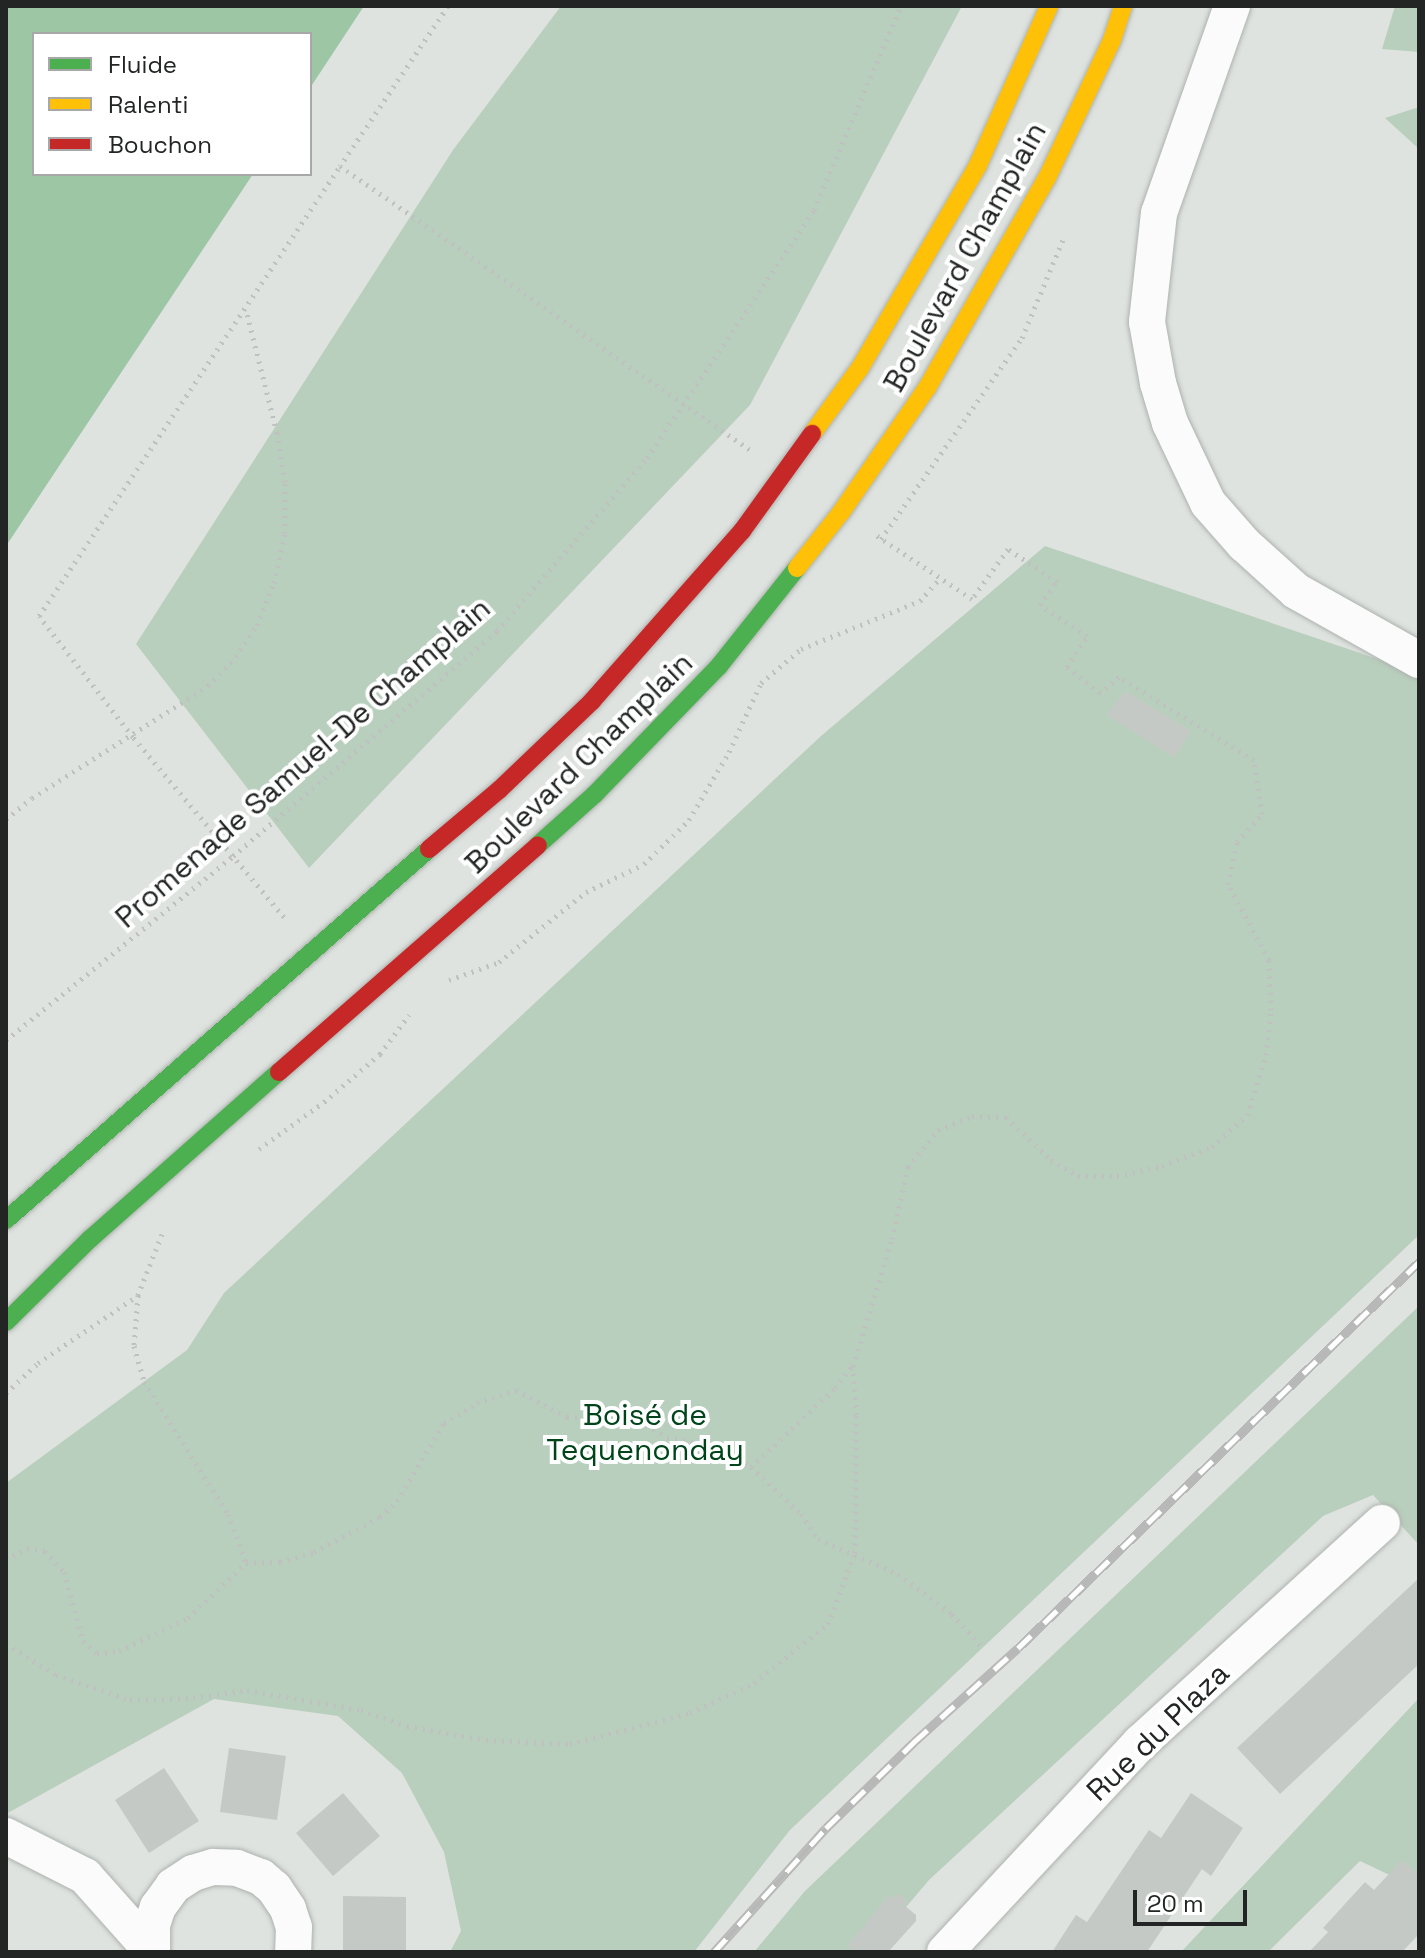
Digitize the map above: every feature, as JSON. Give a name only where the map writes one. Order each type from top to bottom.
[{"type":"main road","name":"Boulevard Champlain","points":[[6,1220],[311,949],[499,790],[592,701],[742,531],[860,368],[978,165],[1049,6]]},
{"type":"main road","name":"Boulevard Champlain","points":[[6,1322],[90,1239],[595,794],[719,666],[842,511],[927,388],[1047,178],[1112,40],[1123,6]]},
{"type":"street","points":[[1232,6],[1159,213],[1147,322],[1158,383],[1170,423],[1208,503],[1244,544],[1296,591],[1419,660]]},
{"type":"street","name":"Rue du Plaza","points":[[945,1952],[1140,1743],[1382,1523]]},
{"type":"street","points":[[6,1836],[85,1876],[152,1951]]},
{"type":"street","points":[[152,1951],[152,1925],[158,1907],[173,1886],[193,1873],[213,1867],[237,1868],[261,1877],[274,1888],[288,1909],[294,1927],[293,1952]]},
{"type":"path","points":[[311,949],[133,737],[39,616],[448,6]]},
{"type":"path","name":"Promenade Samuel-De Champlain","points":[[6,1040],[233,856],[497,631],[647,458],[814,210],[901,6]]},
{"type":"path","points":[[340,166],[785,474]]},
{"type":"path","points":[[6,819],[32,798],[133,737],[208,686],[236,657],[257,625],[274,583],[285,533],[285,482],[277,433],[246,309]]},
{"type":"path","points":[[6,1644],[56,1675],[130,1700],[193,1698],[247,1690],[361,1710],[407,1726],[486,1740],[570,1744],[690,1713],[754,1683],[828,1624],[855,1553],[856,1415],[853,1366],[892,1239],[908,1167],[938,1130],[972,1116],[1006,1117],[1051,1160],[1078,1176],[1117,1176],[1162,1166],[1212,1147],[1247,1115],[1266,1055],[1271,1010],[1269,960],[1228,884],[1237,842],[1262,814],[1254,760],[1119,677],[1100,693],[1067,667],[1087,636],[1040,605],[1057,582],[1008,549],[972,599],[842,511]]},
{"type":"path","points":[[444,982],[499,962],[586,892],[644,864],[689,820],[729,752],[761,683],[801,649],[920,601],[940,578]]},
{"type":"path","points":[[251,1155],[324,1102],[380,1054],[418,1003]]},
{"type":"path","points":[[170,1226],[159,1237],[138,1295],[134,1346],[144,1382],[228,1514],[246,1563]]},
{"type":"path","points":[[6,1393],[38,1363],[138,1295]]},
{"type":"path","points":[[751,1467],[835,1388],[853,1366]]},
{"type":"path","points":[[6,1560],[27,1548],[45,1551],[64,1572],[83,1641],[97,1654],[119,1651],[188,1618],[246,1563],[280,1562],[314,1552],[380,1517],[397,1501],[444,1423],[477,1403],[516,1390],[539,1399],[567,1417],[639,1421],[667,1437],[710,1445],[751,1467],[801,1514],[818,1539],[898,1574],[952,1614],[983,1648]]},
{"type":"green space","points":[[561,6],[962,6],[750,405],[309,868],[136,644],[453,150]]},
{"type":"green space","points":[[1395,6],[1419,6],[1419,52],[1382,49]]},
{"type":"green space","points":[[1419,107],[1419,149],[1385,118]]},
{"type":"green space","name":"Boisé de Tequenonday","points":[[1045,546],[1419,673],[1419,1235],[790,1830],[694,1952],[450,1952],[461,1931],[444,1852],[402,1773],[338,1716],[214,1699],[6,1814],[6,1483],[187,1350],[224,1293],[821,736]]},
{"type":"green space","points":[[1419,1306],[1419,1545],[1373,1495],[1323,1516],[929,1880],[868,1952],[754,1952],[805,1891]]},
{"type":"green space","points":[[1419,1698],[1419,1889],[1360,1861],[1268,1952],[1181,1952]]},
{"type":"shaded area","points":[[6,6],[364,6],[312,85],[312,32],[32,32],[32,176],[252,176],[6,546]]},
{"type":"building","points":[[1125,691],[1191,731],[1174,757],[1107,715]]},
{"type":"building","points":[[1419,1578],[1419,1664],[1280,1794],[1237,1748]]},
{"type":"building","points":[[229,1748],[286,1756],[277,1820],[220,1812]]},
{"type":"building","points":[[164,1768],[199,1821],[149,1853],[115,1800]]},
{"type":"building","points":[[343,1793],[380,1836],[333,1876],[296,1833]]},
{"type":"building","points":[[1191,1793],[1243,1828],[1211,1876],[1202,1869],[1147,1952],[1052,1952],[1076,1915],[1087,1922],[1149,1830],[1161,1838]]},
{"type":"building","points":[[1402,1860],[1419,1875],[1419,1934],[1402,1952],[1309,1952],[1328,1932],[1323,1928],[1365,1882],[1374,1890]]},
{"type":"building","points":[[898,1893],[907,1901],[904,1905],[916,1915],[916,1921],[888,1952],[852,1952],[848,1945],[889,1896],[894,1898]]},
{"type":"building","points":[[343,1896],[406,1897],[406,1952],[343,1952]]},
{"type":"railway","points":[[714,1952],[826,1828],[1419,1262]]},
{"type":"traffic: fast","points":[[538,845],[595,794],[719,666],[797,568]]},
{"type":"traffic: fast","points":[[6,1220],[429,849]]},
{"type":"traffic: fast","points":[[6,1322],[90,1239],[279,1072]]},
{"type":"traffic: slow","points":[[812,434],[860,368],[978,165],[1049,6]]},
{"type":"traffic: slow","points":[[797,568],[842,511],[927,388],[1047,178],[1112,40],[1123,6]]},
{"type":"traffic: jam","points":[[429,849],[499,790],[592,701],[742,531],[812,434]]},
{"type":"traffic: jam","points":[[279,1072],[538,845]]}]
